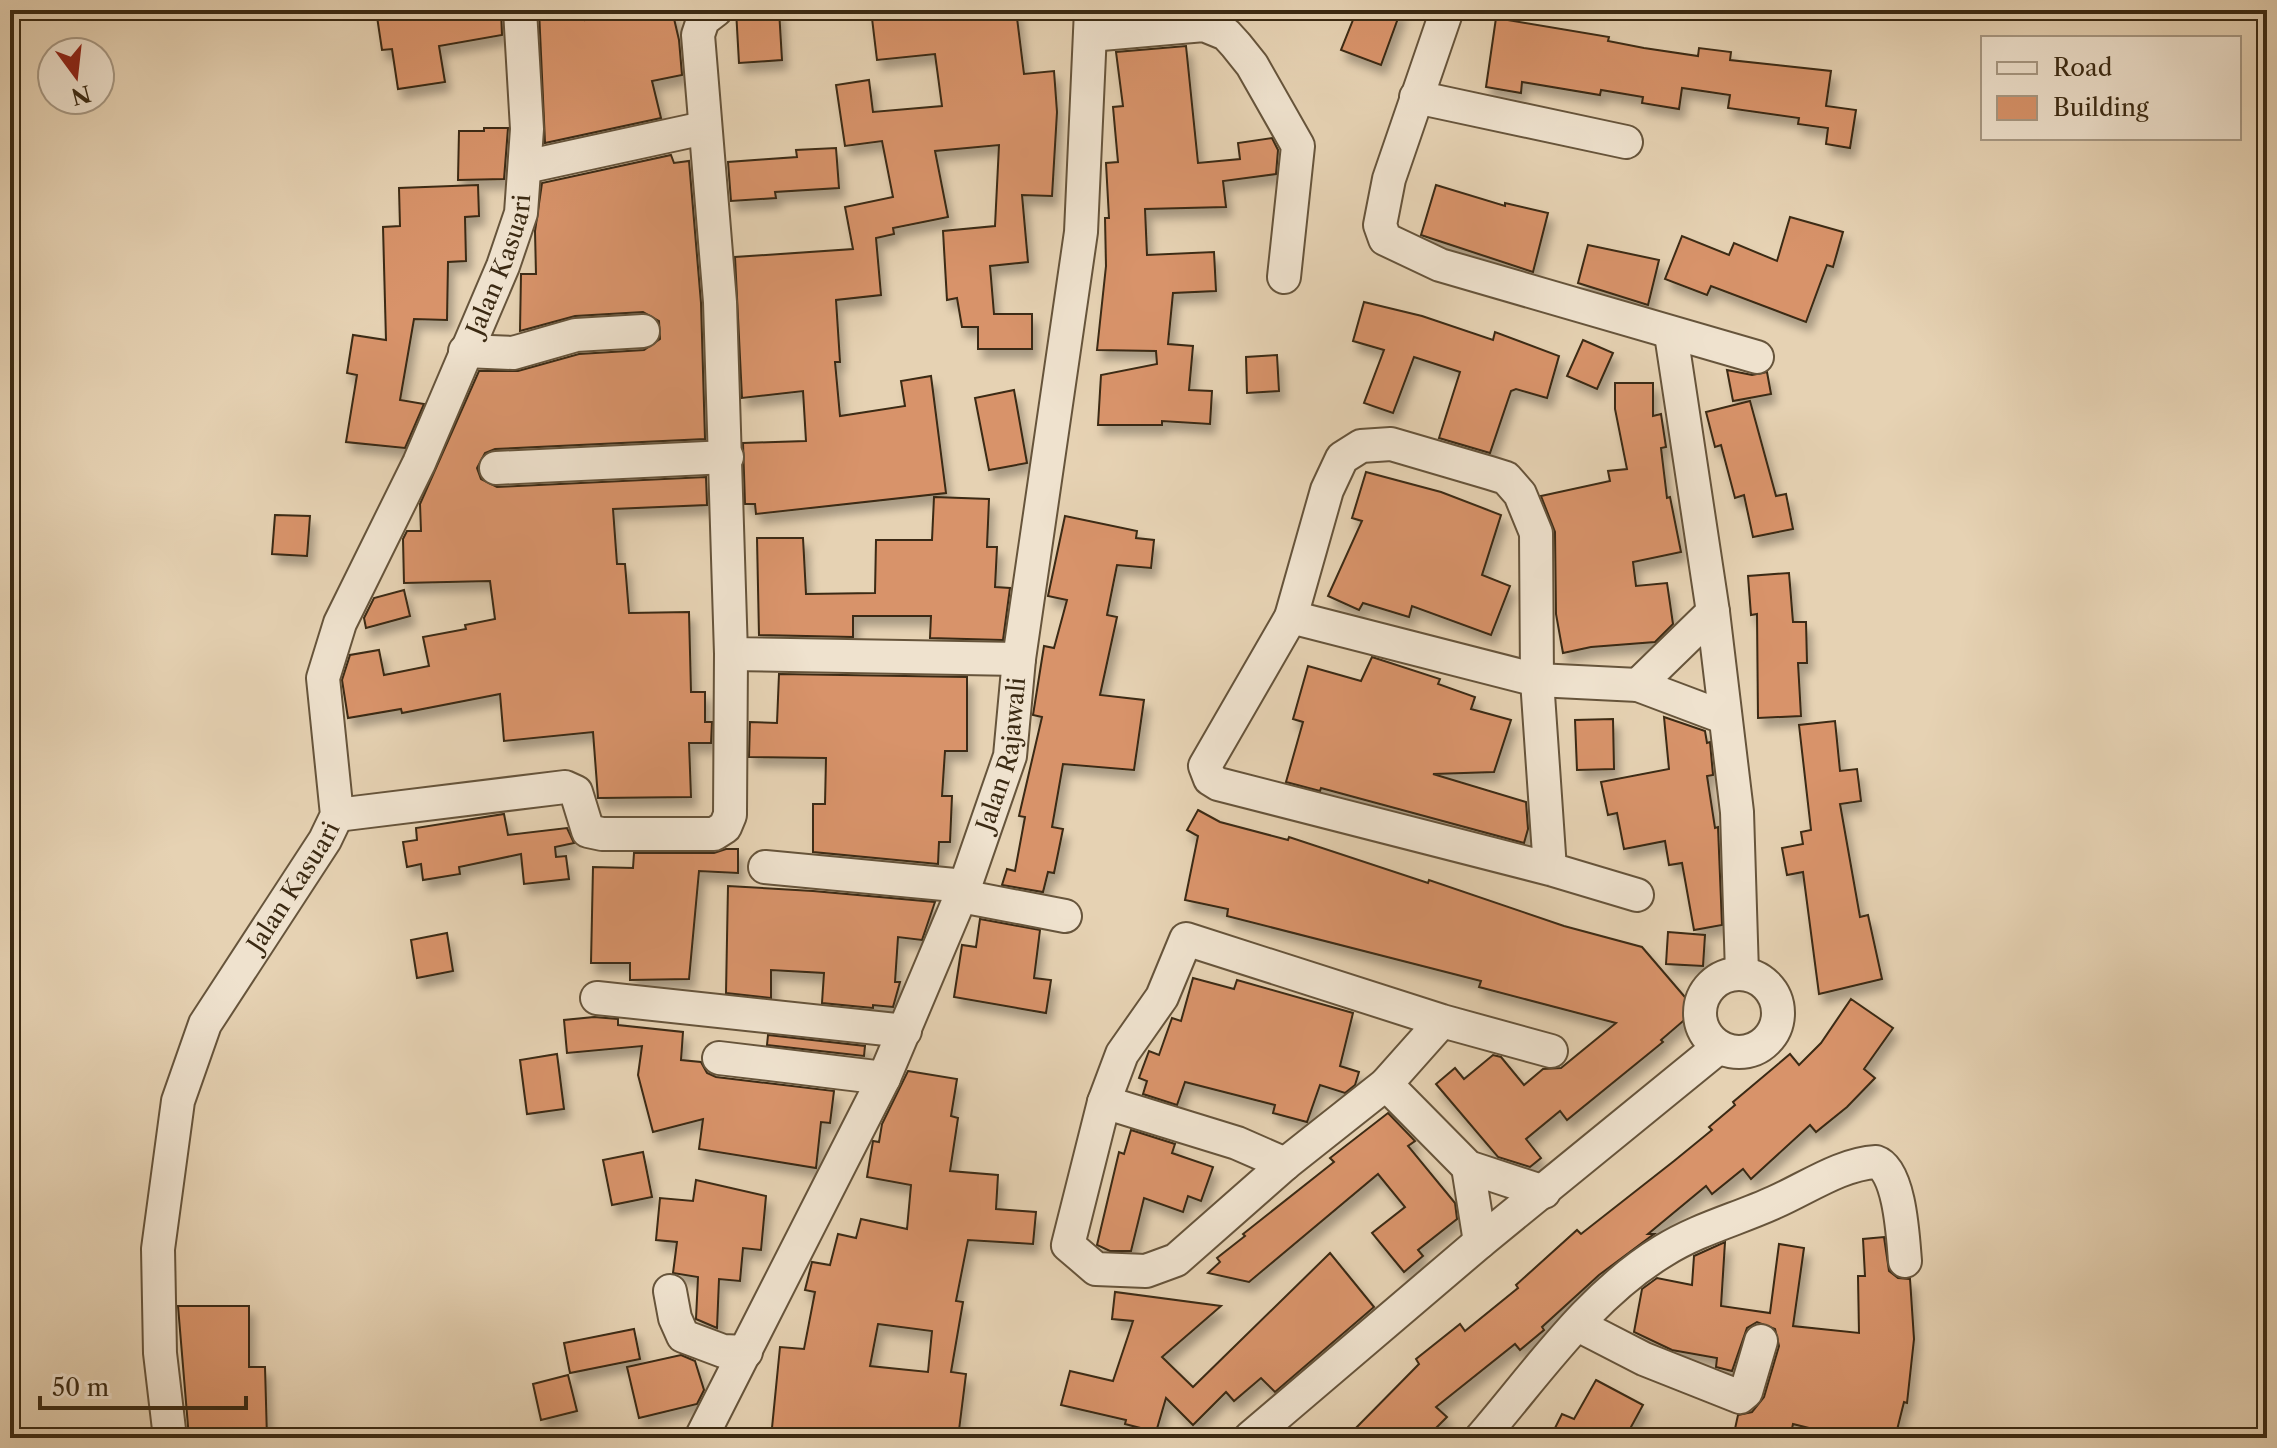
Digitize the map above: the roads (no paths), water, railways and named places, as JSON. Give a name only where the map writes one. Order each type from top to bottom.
[{"type":"street","name":"Jalan Kasuari","points":[[170,1438],[160,1353],[158,1249],[178,1101],[205,1024],[325,840],[337,815],[323,678],[340,623],[419,463],[503,266],[521,213],[525,167],[520,10]]},
{"type":"street","points":[[337,815],[565,787],[576,792],[588,831],[602,834],[714,834],[725,827],[730,815],[731,654],[727,457],[720,302],[698,35],[703,20],[716,10]]},
{"type":"street","points":[[1447,10],[1389,179],[1380,225],[1391,244],[1440,265],[1757,357]]},
{"type":"street","points":[[1090,23],[1204,25],[1226,34],[1252,65],[1298,146],[1284,277]]},
{"type":"street","name":"Jalan Rajawali","points":[[701,1438],[884,1078],[963,891],[1010,756],[1019,659],[1081,232],[1090,23]]},
{"type":"street","points":[[1416,97],[1626,142]]},
{"type":"street","points":[[525,167],[704,128]]},
{"type":"street","points":[[465,351],[513,353],[576,335],[643,331]]},
{"type":"street","points":[[1671,334],[1713,612],[1723,717],[1737,812],[1742,973]]},
{"type":"street","points":[[1550,869],[1537,680],[1536,533],[1525,501],[1506,478],[1391,444],[1361,446],[1342,458],[1327,490],[1291,617],[1205,766],[1210,779],[1218,784],[1550,869],[1637,895]]},
{"type":"street","points":[[496,468],[727,457]]},
{"type":"street","points":[[1638,685],[1713,612]]},
{"type":"street","points":[[1291,617],[1537,680],[1638,685],[1723,717]]},
{"type":"street","points":[[731,654],[1019,659]]},
{"type":"street","points":[[765,867],[963,891],[1065,916]]},
{"type":"street","points":[[1442,1021],[1386,1084],[1285,1164],[1176,1260],[1146,1271],[1096,1269],[1068,1245],[1104,1102],[1122,1054],[1162,997],[1186,939],[1442,1021],[1551,1051]]},
{"type":"street","points":[[1742,973],[1768,985],[1778,1005],[1776,1027],[1762,1045],[1741,1052],[1719,1047],[1704,1031],[1700,1009],[1708,989],[1726,976],[1742,973]]},
{"type":"street","points":[[597,998],[905,1031]]},
{"type":"street","points":[[1250,1438],[1480,1242],[1719,1047]]},
{"type":"street","points":[[719,1058],[884,1078]]},
{"type":"street","points":[[1386,1084],[1468,1167],[1544,1192]]},
{"type":"street","points":[[1104,1102],[1237,1143],[1285,1164]]},
{"type":"street","points":[[1481,1438],[1609,1292],[1661,1252],[1690,1235],[1866,1162],[1883,1164],[1892,1180],[1905,1261]]},
{"type":"street","points":[[1468,1167],[1480,1242]]},
{"type":"street","points":[[670,1291],[675,1318],[683,1336],[723,1351],[746,1352]]},
{"type":"street","points":[[1578,1325],[1644,1359],[1740,1397],[1746,1392],[1761,1341]]}]
